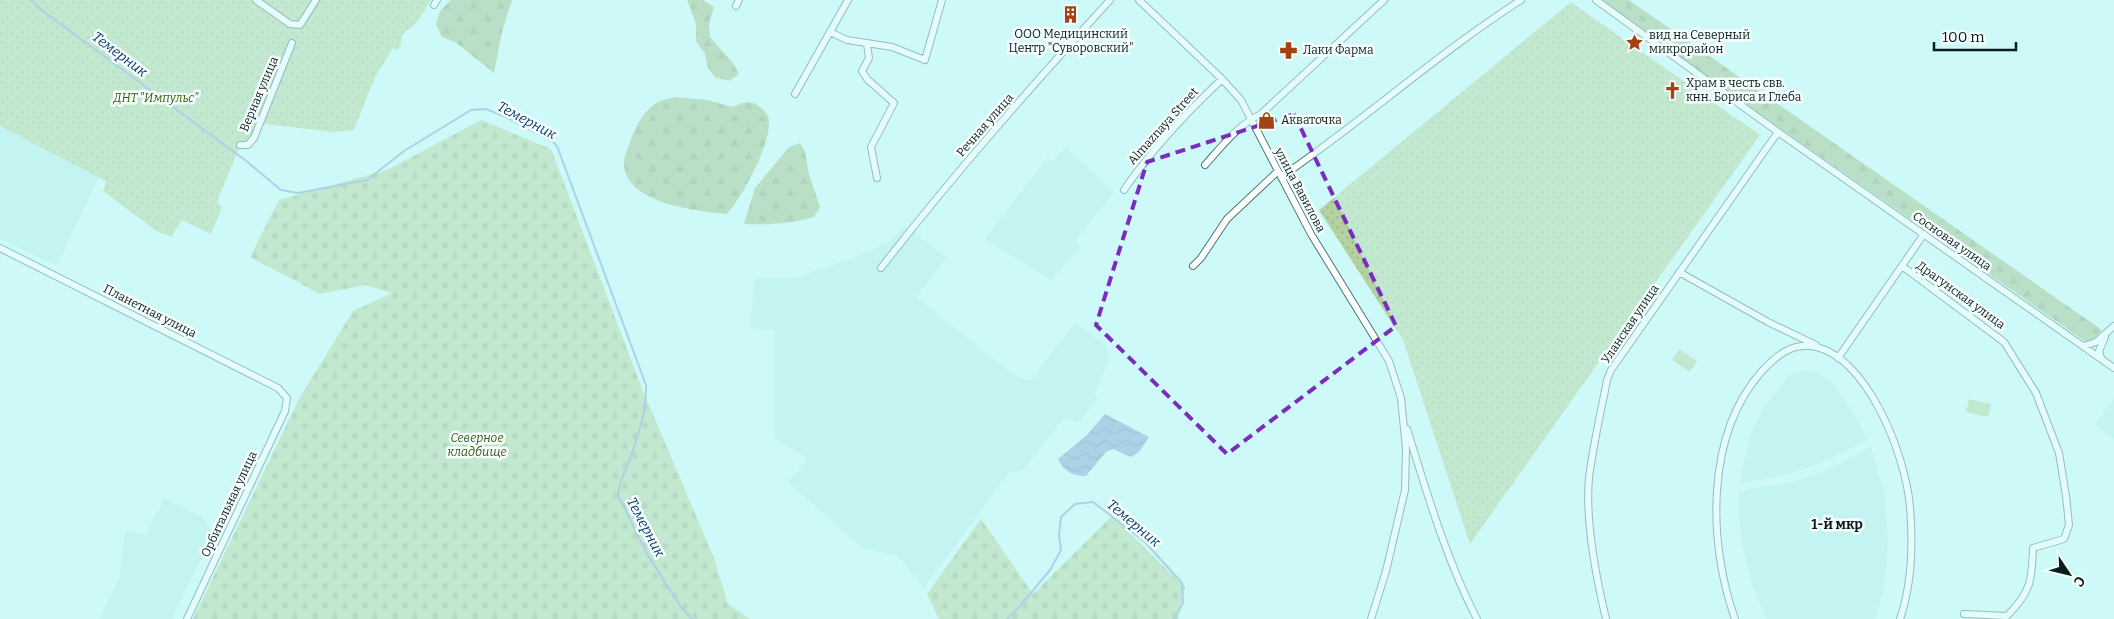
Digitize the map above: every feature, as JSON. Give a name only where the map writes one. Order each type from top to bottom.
[{"type":"street","points":[[256,0],[290,24],[300,25],[316,0]]},
{"type":"street","points":[[795,94],[848,0]]},
{"type":"street","points":[[830,32],[847,40],[892,47],[925,60],[942,0]]},
{"type":"street","name":"Речная улица","points":[[881,268],[923,214],[1110,0]]},
{"type":"street","name":"улица Вавилова","points":[[1139,0],[1222,79],[1241,100],[1311,234],[1389,361],[1401,398],[1406,449],[1405,490],[1386,571],[1371,619]]},
{"type":"street","points":[[1205,165],[1233,134],[1251,119],[1261,114],[1384,0]]},
{"type":"street","points":[[1193,266],[1201,258],[1226,219],[1279,174],[1347,130],[1481,26],[1522,0]]},
{"type":"street","name":"Сосновая улица","points":[[1596,0],[1778,132],[2114,368]]},
{"type":"street","name":"Верная улица","points":[[240,145],[248,145],[254,138],[292,43]]},
{"type":"street","points":[[867,44],[868,58],[862,70],[867,79],[894,103],[871,147],[877,178]]},
{"type":"street","name":"Almaznaya Street","points":[[1124,190],[1144,160],[1195,104],[1222,79]]},
{"type":"street","name":"Уланская улица","points":[[1606,619],[1596,577],[1589,510],[1589,480],[1607,380],[1611,370],[1778,132]]},
{"type":"street","points":[[1838,358],[1924,234]]},
{"type":"street","name":"Планетная улица","points":[[0,248],[278,388],[288,398]]},
{"type":"street","name":"Драгунская улица","points":[[1902,266],[2004,342],[2036,393],[2060,461],[2068,525],[2064,538],[2033,548],[2032,579],[2020,603],[2006,616],[1964,614]]},
{"type":"street","points":[[1679,272],[1768,322],[1824,349],[1838,358],[1860,380],[1882,413],[1900,460],[1908,492],[1911,526],[1909,578],[1900,619]]},
{"type":"street","points":[[2084,346],[2096,342],[2114,326]]},
{"type":"street","points":[[2101,358],[2100,351],[2106,334]]},
{"type":"street","points":[[1735,619],[1721,569],[1716,520],[1716,496],[1724,444],[1732,418],[1754,381],[1780,354],[1795,347],[1808,346],[1824,349]]},
{"type":"street","name":"Орбитальная улица","points":[[187,619],[285,411],[288,398]]},
{"type":"street","name":"улица Вавилова","points":[[1402,416],[1446,547],[1466,599],[1477,619]]},
{"type":"highlighted area","points":[[1294,114],[1396,326],[1227,454],[1096,325],[1147,162]]},
{"type":"shaded area","points":[[0,126],[99,177],[57,266],[0,239]]},
{"type":"shaded area","points":[[1066,147],[1114,192],[1075,241],[1081,247],[1051,280],[985,239],[1047,158],[1052,161]]},
{"type":"shaded area","points":[[905,225],[947,258],[916,297],[1016,377],[1031,380],[1075,323],[1106,345],[1109,360],[1094,394],[1098,398],[1078,423],[1064,418],[1023,470],[1009,472],[924,588],[897,555],[864,549],[788,482],[808,459],[775,438],[775,330],[750,328],[754,279],[794,278],[848,260],[890,242]]},
{"type":"shaded area","points":[[1808,370],[1818,373],[1830,381],[1842,395],[1867,440],[1835,457],[1799,471],[1740,483],[1748,444],[1755,424],[1766,404],[1790,375],[1798,371]]},
{"type":"shaded area","points":[[2114,399],[2114,439],[2095,424]]},
{"type":"shaded area","points":[[1871,447],[1884,495],[1888,536],[1883,591],[1875,619],[1767,619],[1754,591],[1743,548],[1739,518],[1739,491],[1792,482],[1823,472]]},
{"type":"shaded area","points":[[165,498],[202,517],[213,533],[172,619],[100,619],[119,579],[125,530],[145,535]]},
{"type":"green space","name":"ДНТ \"Импульс\"","points":[[0,0],[431,0],[415,24],[403,34],[401,45],[397,50],[393,48],[375,77],[354,130],[331,132],[258,123],[247,144],[239,148],[217,202],[222,207],[211,234],[182,220],[171,237],[155,230],[103,191],[106,181],[0,126]]},
{"type":"green space","points":[[451,0],[512,0],[502,32],[494,73],[455,42],[442,37],[436,24],[440,11]]},
{"type":"green space","points":[[687,0],[703,0],[714,7],[709,24],[710,37],[733,63],[739,74],[729,81],[715,77],[708,68],[705,54],[696,41],[696,24]]},
{"type":"green space","points":[[1596,0],[1629,0],[2102,330],[2089,344]]},
{"type":"green space","points":[[1571,2],[1760,135],[1470,544],[1403,340],[1319,210]]},
{"type":"green space","points":[[675,97],[707,100],[733,107],[750,102],[757,105],[768,115],[767,138],[756,167],[741,195],[727,214],[699,211],[665,203],[637,189],[628,178],[624,159],[639,122],[653,105],[662,100]]},
{"type":"green space","name":"Северное кладбище","points":[[481,120],[551,149],[643,391],[714,558],[728,604],[750,619],[193,619],[299,399],[353,311],[392,293],[365,285],[320,294],[250,257],[279,200],[387,170]]},
{"type":"green space","points":[[800,143],[805,151],[809,174],[820,207],[814,217],[779,223],[744,224],[755,188],[789,147]]},
{"type":"green space","points":[[1679,349],[1697,361],[1690,372],[1672,360]]},
{"type":"green space","points":[[1969,399],[1991,404],[1988,417],[1966,412]]},
{"type":"green space","points":[[1112,516],[1185,587],[1178,619],[939,619],[927,594],[981,519],[1033,594]]},
{"type":"water","points":[[1105,414],[1149,437],[1139,452],[1131,457],[1113,449],[1106,452],[1086,476],[1069,472],[1058,459],[1087,435]]},
{"type":"waterway","name":"Темерник","points":[[31,0],[44,12],[245,160],[281,190],[298,193],[367,180],[404,151],[471,110],[486,109],[552,141],[557,146],[646,385],[645,405],[641,424],[629,462],[620,482],[618,495],[647,554],[681,607],[692,619]]},
{"type":"waterway","name":"Темерник","points":[[1007,619],[1050,570],[1061,550],[1059,536],[1061,517],[1075,504],[1093,502],[1145,542],[1182,583],[1183,603],[1174,619]]},
{"type":"place","name":"ООО Медицинский Центр \"Суворовский\"","points":[[1071,15]]},
{"type":"place","name":"вид на Северный микрорайон","points":[[1635,42]]},
{"type":"place","name":"Лаки Фарма","points":[[1289,50]]},
{"type":"place","name":"Храм в честь свв. кнн. Бориса и Глеба","points":[[1672,90]]},
{"type":"place","name":"Акваточка","points":[[1267,120]]},
{"type":"district","name":"1-й мкр","points":[[1837,524]]}]
